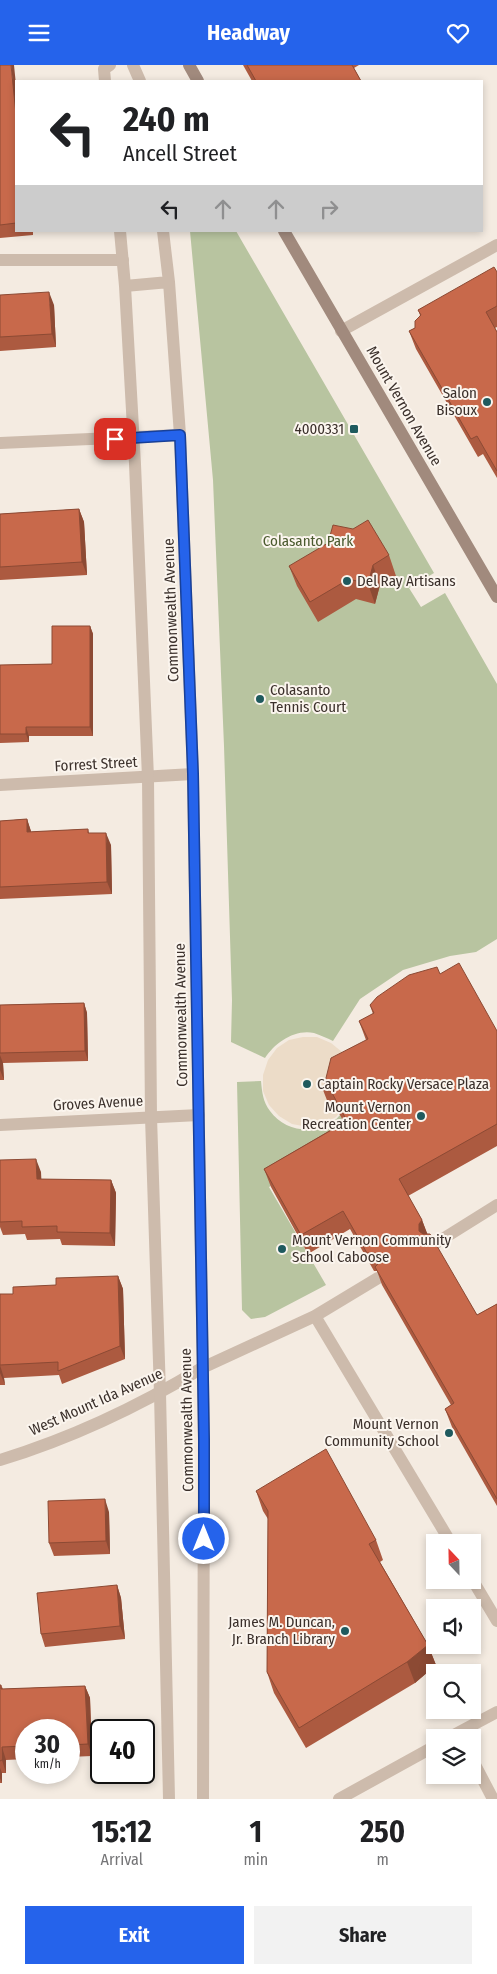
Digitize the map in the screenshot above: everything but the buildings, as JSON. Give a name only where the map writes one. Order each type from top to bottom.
[{"type":"main road","points":[[189,65],[197,80]]},
{"type":"main road","name":"Mount Vernon Avenue","points":[[285,232],[497,597]]},
{"type":"street","points":[[105,80],[104,69],[110,65]]},
{"type":"street","points":[[133,65],[140,80]]},
{"type":"street","name":"Commonwealth Avenue","points":[[120,232],[125,286],[148,778],[151,1117],[160,1393],[169,1799]]},
{"type":"street","name":"Commonwealth Avenue","points":[[163,232],[169,282],[180,435],[193,774],[204,1439],[203,1799]]},
{"type":"street","points":[[341,331],[497,245]]},
{"type":"street","points":[[0,260],[123,260]]},
{"type":"street","points":[[125,286],[169,282]]},
{"type":"street","points":[[0,443],[180,435]]},
{"type":"street","name":"Forrest Street","points":[[0,785],[193,774]]},
{"type":"street","name":"Groves Avenue","points":[[0,1125],[198,1115]]},
{"type":"street","points":[[433,1245],[497,1205]]},
{"type":"street","name":"West Mount Ida Avenue","points":[[0,1460],[62,1437],[160,1393],[202,1368],[315,1316],[378,1278]]},
{"type":"street","points":[[315,1316],[446,1534]]},
{"type":"street","points":[[478,1589],[497,1621]]},
{"type":"street","points":[[468,1729],[497,1712]]},
{"type":"street","points":[[339,1799],[426,1751]]},
{"type":"street","points":[[481,1776],[493,1799]]},
{"type":"green space","name":"Colasanto Park","points":[[190,232],[237,232],[434,573],[409,588],[421,607],[445,593],[497,684],[497,939],[476,952],[450,956],[403,970],[360,999],[333,1041],[314,1033],[299,1033],[280,1042],[265,1058],[231,1042],[232,1000],[224,746],[213,480]]},
{"type":"green space","points":[[261,1081],[263,1097],[268,1108],[277,1119],[295,1128],[315,1129],[333,1122],[340,1115],[351,1139],[269,1187],[326,1285],[265,1317],[251,1319],[242,1310],[237,1082]]},
{"type":"shaded area","name":"Captain Rocky Versace Plaza","points":[[317,1037],[331,1043],[342,1052],[349,1064],[345,1106],[336,1117],[323,1124],[308,1127],[292,1124],[279,1116],[269,1105],[263,1091],[263,1075],[268,1060],[277,1048],[289,1040]]},
{"type":"place","name":"Salon Bisoux","points":[[487,402]]},
{"type":"place","name":"4000331","points":[[354,429]]},
{"type":"place","name":"Del Ray Artisans","points":[[347,581]]},
{"type":"place","name":"Colasanto Tennis Court","points":[[260,699]]},
{"type":"place","name":"Captain Rocky Versace Plaza","points":[[307,1084]]},
{"type":"place","name":"Mount Vernon Recreation Center","points":[[421,1116]]},
{"type":"place","name":"Mount Vernon Community School Caboose","points":[[282,1249]]},
{"type":"place","name":"Mount Vernon Community School","points":[[449,1433]]},
{"type":"place","name":"James M. Duncan, Jr. Branch Library","points":[[345,1631]]},
{"type":"route","points":[[115,439],[180,435],[193,774],[204,1539]]}]
